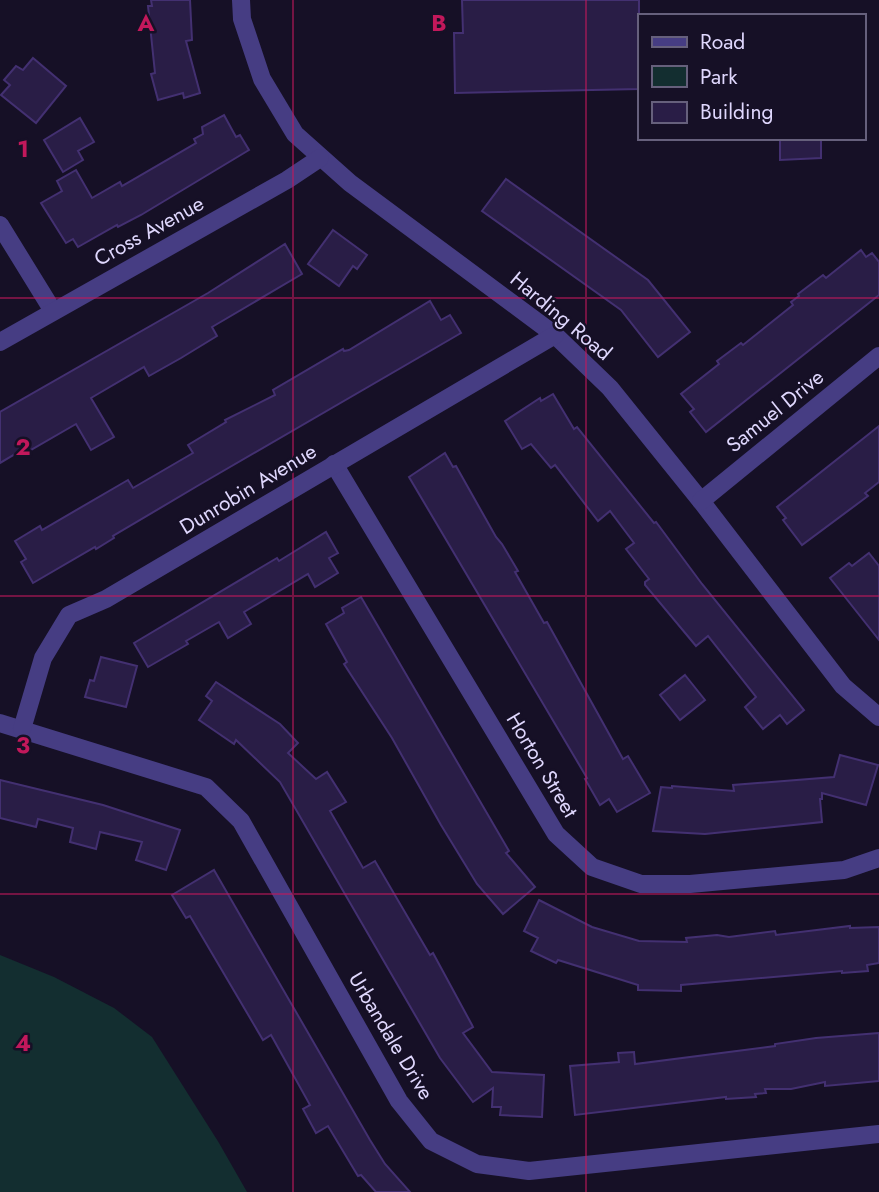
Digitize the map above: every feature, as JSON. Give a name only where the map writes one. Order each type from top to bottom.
[{"type":"street","name":"Harding Road","points":[[241,0],[242,19],[262,79],[295,134],[350,183],[555,335],[610,388],[843,686],[879,717]]},
{"type":"street","name":"Cross Avenue","points":[[0,342],[275,187],[320,158]]},
{"type":"street","points":[[0,225],[53,311]]},
{"type":"street","name":"Dunrobin Avenue","points":[[22,729],[43,658],[69,615],[106,599],[555,335]]},
{"type":"street","name":"Samuel Drive","points":[[701,501],[879,356]]},
{"type":"street","name":"Horton Street","points":[[334,464],[556,834],[592,867],[641,884],[690,884],[844,870],[879,858]]},
{"type":"street","name":"Urbandale Drive","points":[[0,723],[206,787],[241,821],[399,1101],[431,1141],[477,1164],[529,1171],[879,1134]]},
{"type":"green space","points":[[0,955],[54,977],[114,1008],[152,1037],[247,1192],[0,1192]]},
{"type":"building","points":[[151,0],[190,0],[192,40],[186,41],[200,93],[184,98],[183,93],[158,100],[151,74],[155,73],[148,6],[152,6]]},
{"type":"building","points":[[462,0],[639,0],[638,89],[455,93],[454,33],[463,33]]},
{"type":"building","points":[[33,58],[66,86],[36,123],[1,95],[10,85],[4,80],[16,66],[23,70]]},
{"type":"building","points":[[224,115],[236,137],[240,135],[249,150],[118,227],[117,225],[78,247],[73,239],[66,243],[41,203],[62,191],[57,181],[76,170],[92,198],[120,182],[122,186],[196,143],[194,139],[203,134],[202,127]]},
{"type":"building","points":[[80,118],[94,142],[78,151],[83,160],[63,172],[44,140]]},
{"type":"building","points":[[780,140],[821,140],[821,158],[780,160]]},
{"type":"building","points":[[506,179],[648,280],[690,332],[658,357],[621,310],[482,211]]},
{"type":"building","points":[[333,230],[367,255],[357,269],[353,266],[339,286],[308,264]]},
{"type":"building","points":[[285,244],[302,274],[212,327],[217,336],[181,358],[149,376],[144,367],[91,398],[114,437],[91,450],[76,424],[29,451],[27,447],[0,463],[0,412],[208,293]]},
{"type":"building","points":[[861,250],[866,257],[872,253],[879,262],[879,295],[706,432],[690,412],[694,409],[681,394],[719,364],[717,361],[741,343],[743,345],[793,305],[791,302],[798,294],[823,275],[826,278]]},
{"type":"building","points":[[430,301],[441,320],[450,315],[461,333],[199,485],[96,549],[95,547],[33,583],[21,562],[26,559],[15,541],[40,526],[42,530],[128,480],[133,488],[193,453],[188,445],[226,422],[225,420],[275,395],[273,390],[343,349],[349,350]]},
{"type":"building","points":[[553,394],[574,429],[577,427],[654,523],[656,522],[702,584],[804,710],[787,724],[780,715],[763,729],[745,707],[756,697],[708,636],[696,646],[645,585],[649,579],[626,549],[634,543],[610,511],[598,521],[555,465],[551,468],[531,444],[522,449],[505,421],[540,398],[541,401]]},
{"type":"building","points":[[879,426],[879,482],[865,493],[868,496],[802,545],[783,520],[786,518],[777,507]]},
{"type":"building","points":[[445,453],[453,467],[456,466],[518,571],[515,572],[544,623],[547,622],[623,759],[628,756],[650,793],[617,812],[609,799],[600,805],[585,779],[587,778],[409,477]]},
{"type":"building","points":[[326,532],[338,553],[329,558],[338,573],[315,587],[308,574],[244,612],[251,624],[228,638],[219,622],[148,667],[134,643]]},
{"type":"building","points":[[869,553],[879,566],[879,640],[830,578],[849,563],[852,566]]},
{"type":"building","points":[[361,597],[509,851],[506,853],[535,887],[503,914],[477,884],[392,738],[344,664],[347,662],[326,624],[344,613],[342,608]]},
{"type":"building","points":[[101,657],[137,666],[126,707],[85,697],[90,680],[94,681]]},
{"type":"building","points":[[685,675],[705,700],[680,720],[660,695]]},
{"type":"building","points":[[216,682],[280,724],[298,743],[288,753],[316,779],[327,772],[346,802],[330,811],[363,868],[375,861],[430,955],[433,953],[473,1027],[463,1033],[492,1072],[544,1075],[542,1117],[500,1115],[501,1107],[492,1107],[493,1088],[473,1102],[440,1058],[280,782],[236,740],[234,744],[199,720],[212,701],[206,696]]},
{"type":"building","points":[[840,755],[878,765],[866,805],[822,793],[822,822],[705,834],[653,831],[661,787],[734,791],[733,785],[834,777]]},
{"type":"building","points":[[0,780],[103,805],[180,830],[166,870],[136,860],[142,842],[100,832],[96,849],[70,842],[73,828],[38,819],[36,827],[0,818]]},
{"type":"building","points":[[214,870],[370,1140],[385,1164],[410,1192],[376,1192],[361,1175],[358,1176],[328,1126],[316,1133],[303,1109],[310,1105],[271,1035],[263,1040],[190,916],[186,918],[172,895]]},
{"type":"building","points":[[539,900],[592,927],[639,941],[687,942],[686,938],[717,935],[729,937],[775,931],[776,935],[850,926],[879,927],[879,963],[867,965],[868,971],[681,985],[681,991],[638,990],[638,985],[558,960],[556,963],[531,951],[538,938],[524,931]]},
{"type":"building","points":[[879,1033],[879,1081],[825,1086],[825,1082],[791,1089],[765,1089],[766,1093],[755,1094],[756,1097],[726,1097],[575,1115],[570,1066],[619,1062],[618,1053],[634,1052],[635,1064],[816,1038]]}]
